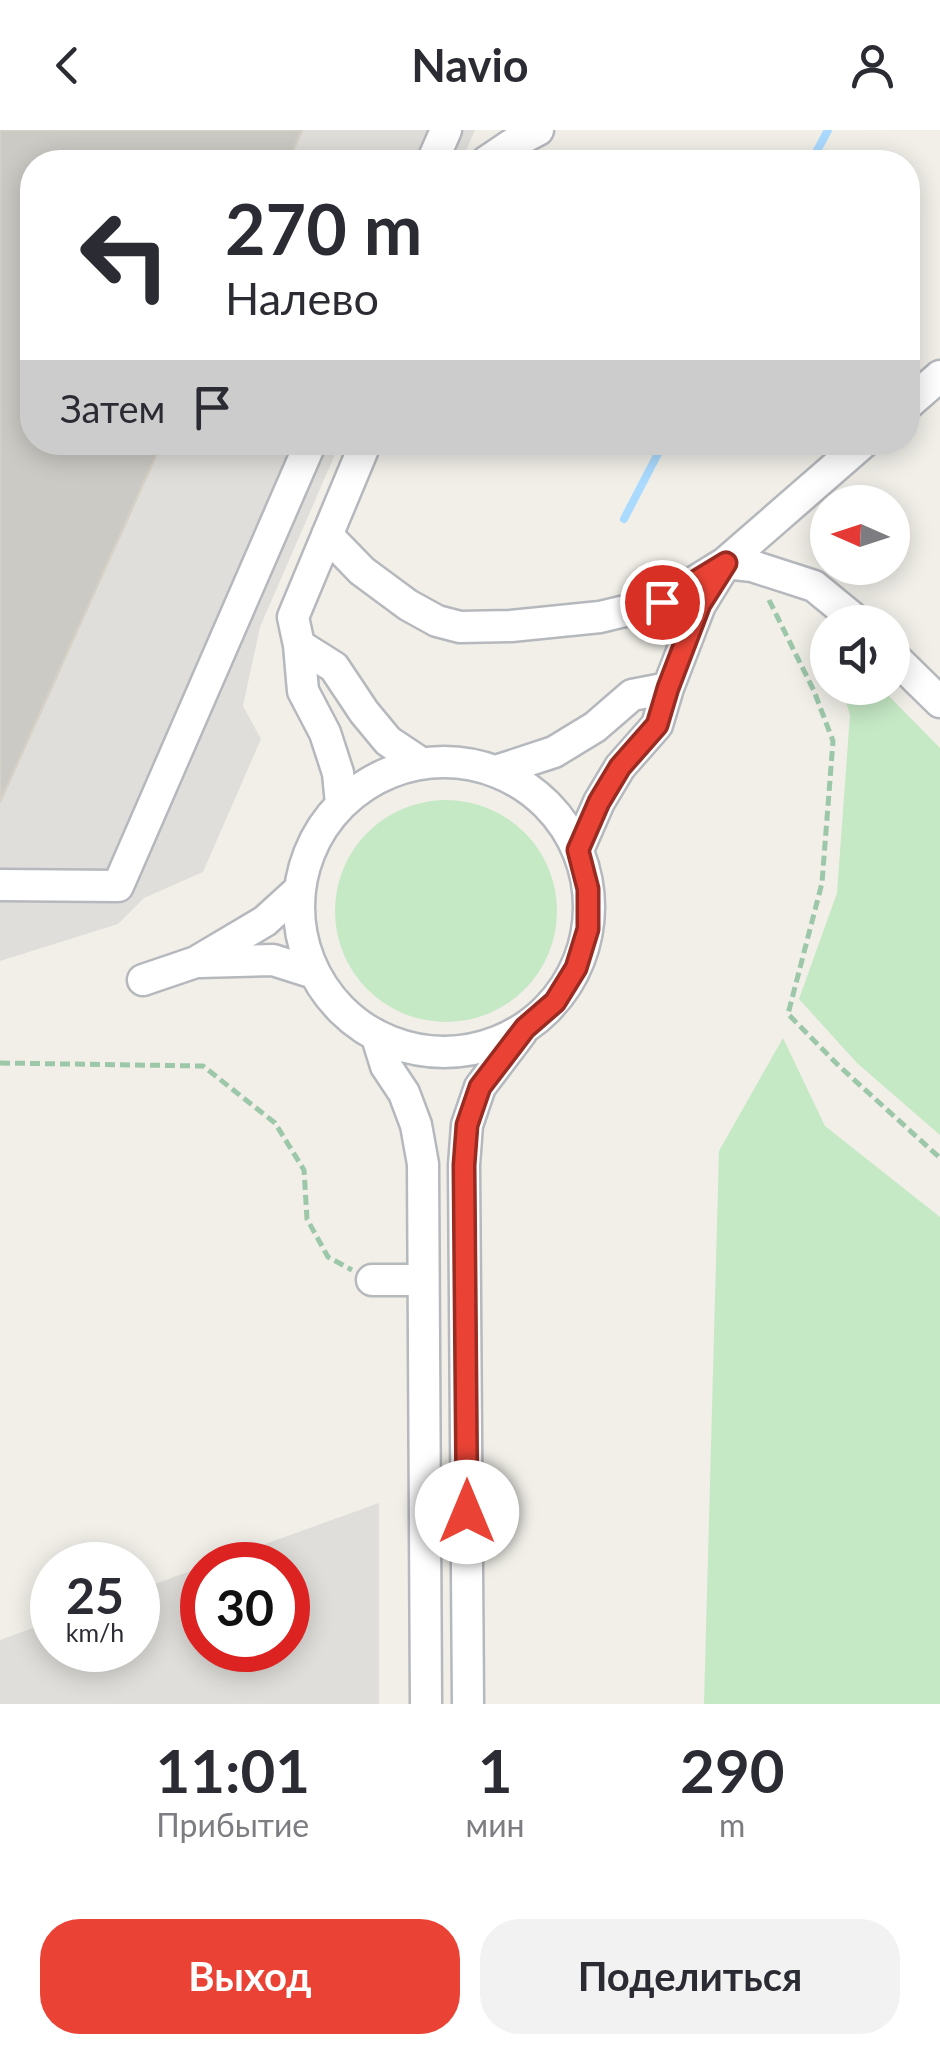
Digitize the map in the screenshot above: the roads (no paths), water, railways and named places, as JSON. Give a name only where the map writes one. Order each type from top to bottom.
[{"type":"street","points":[[503,150],[538,130]]},
{"type":"street","points":[[920,394],[940,376]]},
{"type":"street","points":[[0,885],[118,886],[304,455]]},
{"type":"street","points":[[341,804],[338,773],[325,733],[303,691],[293,616],[360,455]]},
{"type":"street","points":[[578,850],[620,767],[657,725],[700,604],[851,455]]},
{"type":"street","points":[[327,534],[362,570],[408,605],[460,627],[511,626],[616,614],[662,602],[739,565],[814,586],[837,605]]},
{"type":"street","points":[[299,645],[334,667],[388,740],[422,763]]},
{"type":"street","points":[[910,673],[940,702]]},
{"type":"street","points":[[496,771],[554,752],[595,727],[632,694],[668,688]]},
{"type":"street","points":[[468,1704],[464,1165],[467,1125],[480,1087],[525,1028],[555,1002],[576,968],[588,929],[588,889],[578,850],[558,816],[530,790],[496,771],[460,762],[422,763],[378,777],[341,804],[321,829],[307,858],[299,890],[300,933],[314,973],[330,998],[352,1020],[377,1037],[414,1050],[452,1053],[490,1046],[525,1028]]},
{"type":"street","points":[[143,980],[196,962],[265,921],[299,890]]},
{"type":"street","points":[[196,962],[272,960],[314,973]]},
{"type":"street","points":[[377,1037],[386,1066],[404,1093],[416,1125],[422,1164],[426,1704]]},
{"type":"street","points":[[372,1280],[423,1280]]},
{"type":"waterway","points":[[817,150],[828,130]]},
{"type":"waterway","points":[[624,519],[657,455]]}]
